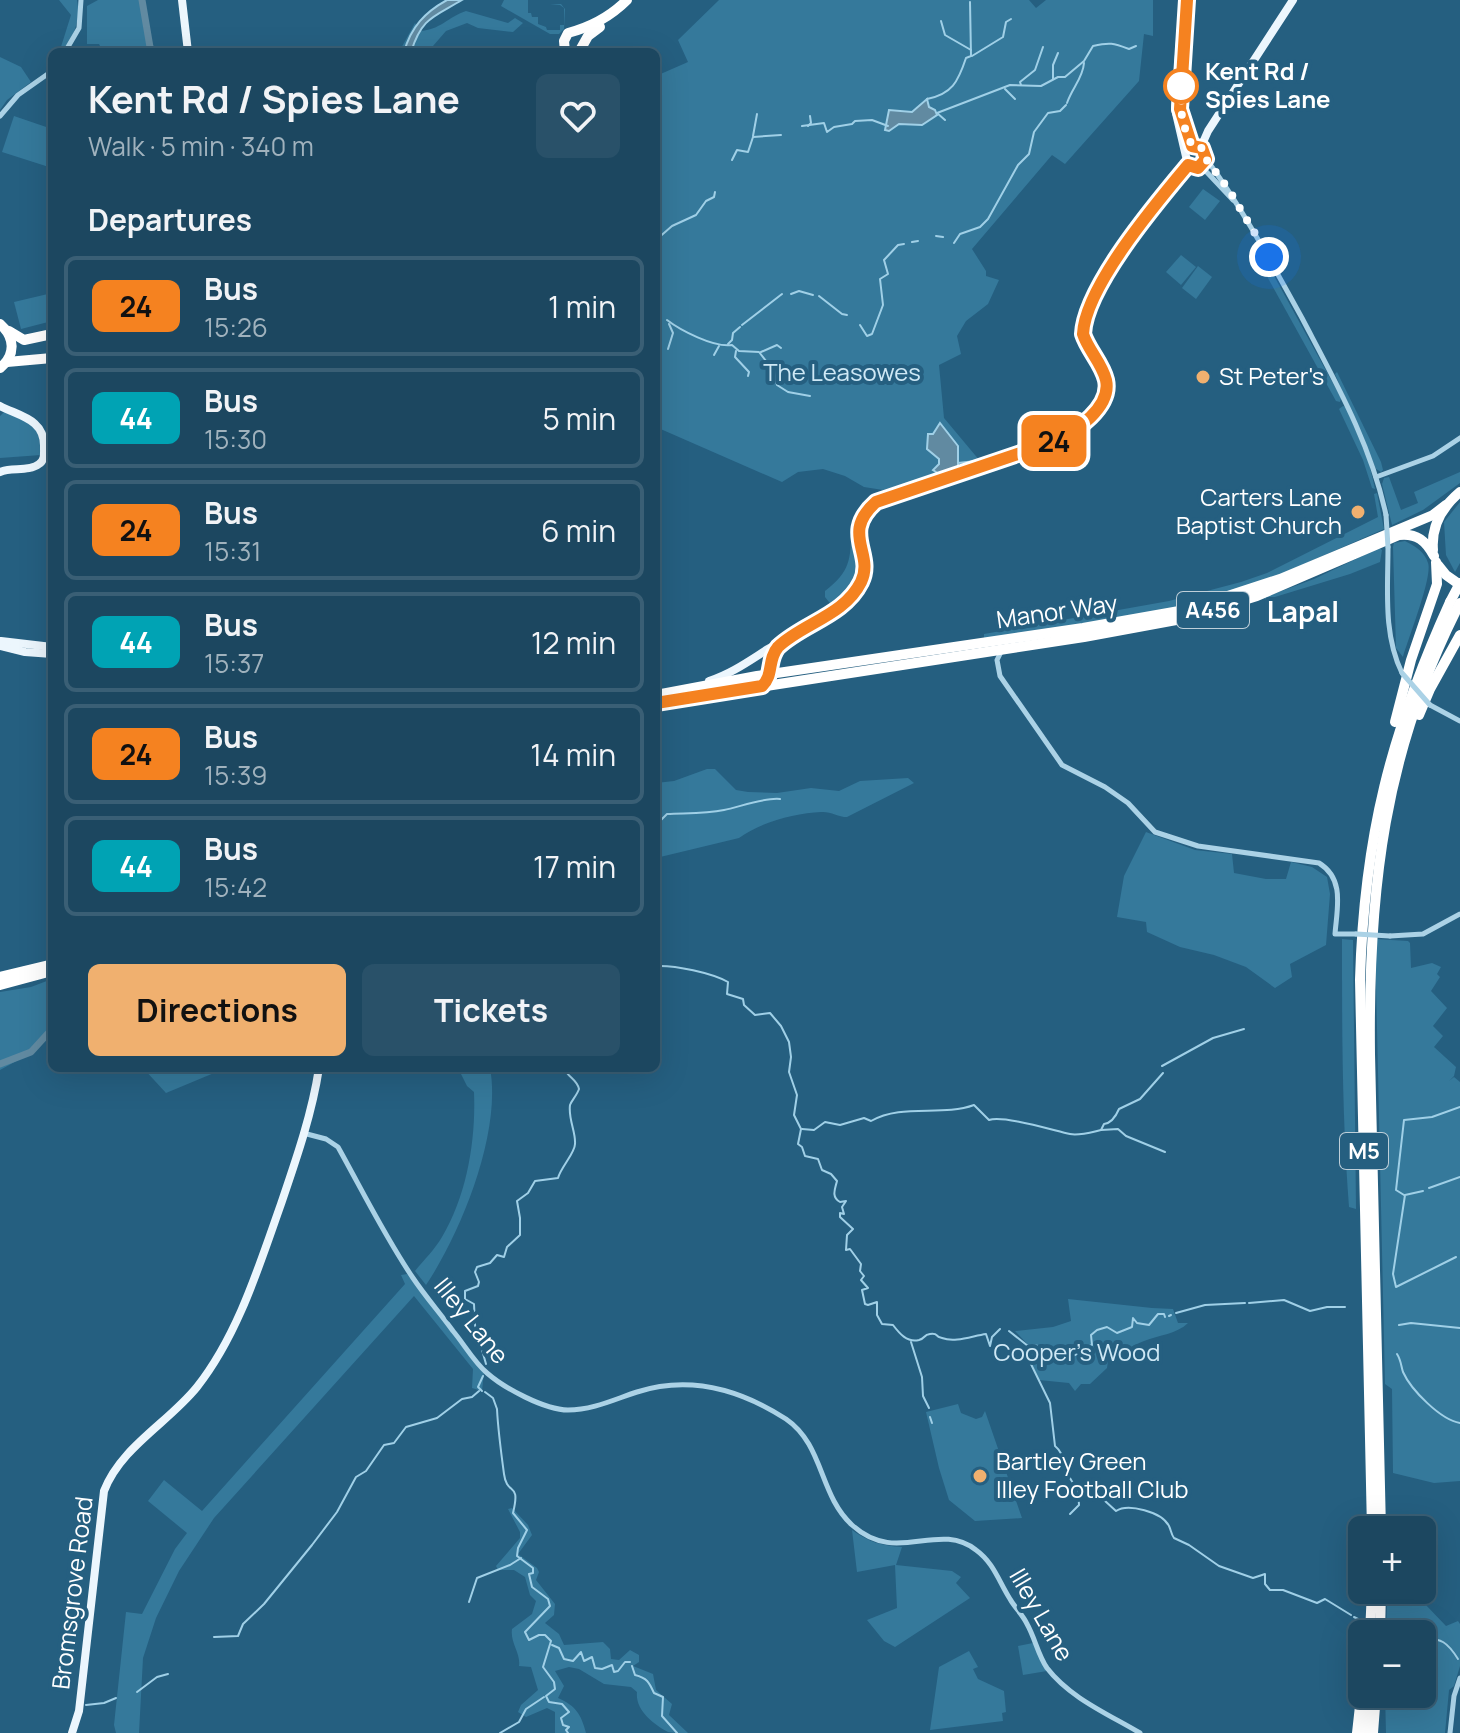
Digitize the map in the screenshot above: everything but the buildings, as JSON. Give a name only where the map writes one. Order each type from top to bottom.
[{"type":"highway","points":[[580,48],[582,36],[627,0]]},
{"type":"highway","points":[[565,48],[563,44],[566,35],[572,31],[582,36],[593,32],[637,0]]},
{"type":"highway","points":[[3,325],[24,340],[48,335]]},
{"type":"highway","points":[[3,325],[12,345],[3,365]]},
{"type":"highway","points":[[3,365],[48,359]]},
{"type":"highway","points":[[1386,773],[1411,660],[1437,584],[1433,533],[1446,505],[1460,489]]},
{"type":"highway","points":[[1372,539],[1429,510],[1460,489]]},
{"type":"highway","name":"Manor Way","points":[[660,694],[787,671],[1185,610],[1266,585],[1433,515],[1446,505]]},
{"type":"highway","name":"Manor Way","points":[[660,702],[1187,618],[1257,596],[1399,535],[1424,540],[1446,575],[1460,584]]},
{"type":"highway","name":"M5","points":[[1381,1516],[1369,983],[1377,871],[1389,803],[1411,716],[1456,603],[1460,584]]},
{"type":"highway","name":"M5","points":[[1372,1516],[1360,980],[1368,862],[1386,773],[1416,680],[1456,603]]},
{"type":"highway","points":[[1389,803],[1422,706],[1460,635]]},
{"type":"highway","points":[[0,977],[48,965]]},
{"type":"highway","points":[[0,985],[48,972]]},
{"type":"highway","points":[[1357,1733],[1360,1708]]},
{"type":"highway","points":[[1364,1733],[1367,1708]]},
{"type":"highway","points":[[1373,1733],[1376,1708]]},
{"type":"highway","points":[[1379,1708],[1380,1733]]},
{"type":"main road","points":[[182,0],[188,48]]},
{"type":"main road","points":[[1185,0],[1180,109],[1193,148],[1206,154],[1204,163],[1194,168],[1188,165],[1184,157],[1193,148],[1208,131],[1293,0]]},
{"type":"main road","points":[[689,688],[769,654],[832,614],[859,586],[864,574],[859,528],[867,511],[876,502],[1056,441],[1076,429],[1094,412],[1103,399],[1107,383],[1083,337],[1086,317],[1118,257],[1188,165]]},
{"type":"main road","points":[[0,406],[27,416],[43,435],[44,458],[33,467],[8,468],[0,472]]},
{"type":"main road","points":[[0,644],[48,647]]},
{"type":"main road","points":[[0,644],[48,653]]},
{"type":"main road","points":[[769,654],[775,666],[787,671]]},
{"type":"main road","points":[[762,686],[770,674],[769,654]]},
{"type":"main road","name":"Bromsgrove Road","points":[[72,1733],[79,1711],[104,1491],[111,1474],[122,1460],[186,1399],[217,1359],[264,1251],[303,1133],[318,1072]]},
{"type":"street","points":[[68,48],[77,34],[81,0]]},
{"type":"street","points":[[0,116],[18,95],[48,74]]},
{"type":"street","points":[[1204,163],[1234,201],[1262,245],[1331,371],[1358,429],[1386,515],[1389,637],[1394,656],[1402,673],[1430,705],[1460,721]]},
{"type":"street","points":[[1376,477],[1433,456],[1460,438]]},
{"type":"street","points":[[1002,649],[997,660],[1000,676],[1062,765],[1128,803],[1155,832],[1185,843],[1319,863],[1327,868],[1337,886],[1335,934],[1423,934],[1460,914]]},
{"type":"street","points":[[981,652],[997,660]]},
{"type":"street","name":"Illey Lane","points":[[303,1133],[326,1139],[338,1147],[413,1278],[485,1372],[514,1392],[565,1411],[589,1408],[652,1388],[705,1385],[735,1393],[781,1416],[795,1426],[813,1449],[833,1500],[852,1525],[868,1538],[889,1544],[905,1545],[944,1538],[978,1551],[992,1566],[1027,1624],[1045,1664],[1057,1679],[1077,1696],[1140,1733]]},
{"type":"street","points":[[1450,1733],[1454,1696],[1460,1678]]},
{"type":"green space","points":[[59,0],[77,0],[78,7],[76,27],[65,48],[61,48],[71,15]]},
{"type":"green space","points":[[98,0],[142,0],[152,48],[101,48],[99,44],[87,44],[87,6]]},
{"type":"green space","points":[[504,0],[528,0],[528,13],[538,17],[538,24],[547,30],[560,30],[560,25],[564,25],[564,8],[550,4],[561,4],[565,9],[564,29],[559,34],[550,34],[501,6]]},
{"type":"green space","name":"The Leasowes","points":[[719,0],[1029,0],[1036,8],[1046,0],[1153,0],[1153,36],[1144,34],[1139,81],[1065,164],[1052,155],[972,249],[986,276],[999,280],[988,304],[966,321],[957,336],[961,354],[939,365],[944,418],[980,461],[883,490],[864,487],[845,476],[823,469],[798,472],[782,482],[660,429],[660,74],[688,62],[678,40]]},
{"type":"green space","points":[[466,11],[508,23],[515,18],[523,23],[513,32],[478,28],[467,23],[446,31],[433,46],[436,48],[401,48],[415,23],[420,31],[427,30]]},
{"type":"green space","points":[[0,57],[21,67],[31,82],[7,100],[0,110]]},
{"type":"green space","points":[[14,116],[48,128],[48,167],[2,152]]},
{"type":"green space","points":[[1203,189],[1220,201],[1205,220],[1189,207]]},
{"type":"green space","points":[[1181,255],[1196,267],[1181,285],[1166,272]]},
{"type":"green space","points":[[1267,263],[1341,398],[1340,402],[1336,401],[1269,280],[1262,266]]},
{"type":"green space","points":[[1198,266],[1212,277],[1196,299],[1182,288]]},
{"type":"green space","points":[[48,294],[48,322],[21,329],[14,302]]},
{"type":"green space","points":[[1337,372],[1381,462],[1381,472],[1376,469],[1335,374]]},
{"type":"green space","points":[[1343,406],[1369,463],[1375,489],[1339,409]]},
{"type":"green space","points":[[5,411],[33,426],[39,437],[41,455],[0,458],[0,416]]},
{"type":"green space","points":[[1460,472],[1460,483],[1423,510],[1392,525],[1382,484],[1384,478],[1389,477],[1401,510],[1418,503],[1414,492]]},
{"type":"green space","points":[[1377,493],[1384,529],[1270,579],[1166,611],[984,639],[984,634],[1169,601],[1267,573],[1378,517],[1374,494]]},
{"type":"green space","points":[[1460,502],[1460,563],[1455,572],[1446,555],[1444,522]]},
{"type":"green space","points":[[855,529],[859,563],[857,581],[845,598],[833,607],[825,597],[825,591],[844,571],[849,557],[851,530]]},
{"type":"green space","points":[[1405,541],[1427,559],[1429,570],[1403,657],[1396,648],[1393,547],[1394,543]]},
{"type":"green space","points":[[1379,548],[1382,550],[1380,562],[1265,600],[1265,597],[1314,579]]},
{"type":"green space","points":[[715,769],[736,790],[748,792],[777,793],[811,788],[839,791],[860,781],[908,778],[914,783],[847,817],[824,812],[789,816],[757,827],[739,838],[660,857],[660,783]]},
{"type":"green space","points":[[1146,832],[1195,850],[1232,854],[1234,873],[1286,879],[1291,862],[1312,867],[1327,877],[1330,894],[1326,945],[1290,964],[1292,977],[1275,988],[1246,967],[1180,947],[1147,932],[1146,922],[1117,917],[1124,876]]},
{"type":"green space","points":[[1342,939],[1353,940],[1356,1209],[1349,1207],[1347,1173]]},
{"type":"green space","points":[[1375,939],[1408,941],[1411,968],[1432,963],[1441,967],[1437,974],[1440,977],[1431,991],[1447,1008],[1433,1026],[1443,1036],[1434,1047],[1456,1067],[1449,1081],[1454,1077],[1460,1082],[1460,1481],[1434,1483],[1393,1473],[1392,1389],[1385,1384]]},
{"type":"green space","points":[[48,981],[48,1036],[31,1053],[0,1070],[0,992]]},
{"type":"green space","points":[[147,1072],[216,1072],[166,1093]]},
{"type":"green space","points":[[460,1072],[490,1072],[490,1122],[476,1181],[465,1210],[426,1285],[415,1271],[451,1221],[468,1167],[474,1092]]},
{"type":"green space","points":[[407,1274],[484,1372],[482,1391],[472,1388],[473,1369],[414,1296],[214,1518],[179,1571],[156,1618],[143,1658],[139,1733],[116,1733],[114,1725],[126,1612],[142,1614],[175,1549],[187,1533],[148,1501],[164,1480],[202,1511],[405,1284],[401,1275]]},
{"type":"green space","name":"Cooper's Wood","points":[[1068,1299],[1173,1309],[1178,1323],[1188,1323],[1179,1330],[1144,1341],[1121,1353],[1108,1361],[1107,1368],[1090,1384],[1081,1384],[1075,1391],[1069,1383],[1039,1380],[1029,1357],[1030,1347],[1015,1331],[1053,1327],[1071,1321]]},
{"type":"green space","points":[[958,1404],[961,1413],[976,1419],[982,1417],[985,1411],[1022,1518],[975,1521],[949,1500],[926,1412]]},
{"type":"green space","points":[[512,1508],[528,1525],[532,1535],[518,1554],[537,1568],[536,1580],[555,1604],[554,1615],[545,1623],[559,1634],[564,1645],[603,1642],[610,1649],[611,1659],[619,1660],[630,1650],[639,1655],[639,1662],[633,1666],[653,1674],[656,1690],[672,1704],[669,1715],[688,1733],[668,1732],[651,1721],[639,1705],[637,1692],[631,1687],[604,1684],[579,1669],[569,1667],[555,1671],[564,1686],[558,1698],[577,1711],[586,1733],[555,1733],[555,1712],[547,1708],[526,1717],[518,1712],[521,1705],[538,1690],[531,1667],[519,1666],[512,1629],[532,1614],[536,1601],[530,1595],[525,1577],[514,1570],[498,1570],[496,1566],[520,1538],[508,1509]]},
{"type":"green space","points":[[852,1530],[876,1543],[902,1547],[896,1565],[952,1571],[961,1577],[956,1583],[970,1598],[895,1647],[884,1641],[867,1620],[897,1608],[895,1565],[857,1572]]},
{"type":"green space","points":[[1425,1604],[1446,1626],[1458,1621],[1460,1624],[1460,1666],[1454,1686],[1449,1690],[1445,1733],[1386,1733],[1385,1708],[1436,1708],[1436,1620],[1386,1620],[1387,1605]]},
{"type":"green space","points":[[1033,1643],[1047,1671],[1023,1675],[1018,1646]]},
{"type":"green space","points":[[969,1651],[978,1667],[973,1669],[978,1679],[1004,1691],[1006,1712],[1002,1713],[1003,1721],[930,1730],[939,1667]]},
{"type":"shaded area","points":[[447,0],[462,0],[430,19],[412,48],[406,48],[420,21]]},
{"type":"shaded area","points":[[927,99],[929,107],[937,115],[922,125],[899,124],[889,131],[885,130],[889,110],[912,112]]},
{"type":"shaded area","points":[[940,423],[958,446],[958,467],[939,474],[933,470],[939,459],[927,449],[928,434],[933,434]]},
{"type":"waterway","points":[[142,0],[151,48]]},
{"type":"waterway","points":[[927,99],[943,94],[953,86],[966,58],[971,56],[970,2]]},
{"type":"waterway","points":[[972,56],[1003,37],[1006,22],[1011,19]]},
{"type":"waterway","points":[[941,21],[945,35],[971,50]]},
{"type":"waterway","points":[[945,120],[937,113],[1010,85],[1041,86],[1058,77],[1065,77],[1084,61],[1093,46],[1111,44],[1129,49],[1136,46]]},
{"type":"waterway","points":[[1021,85],[1020,82],[1035,70],[1043,47]]},
{"type":"waterway","points":[[1053,79],[1053,65],[1058,53]]},
{"type":"waterway","points":[[1067,103],[1084,63]]},
{"type":"waterway","points":[[1005,89],[1015,99]]},
{"type":"waterway","points":[[954,243],[960,234],[980,227],[988,219],[1018,165],[1029,154],[1034,132],[1048,113],[1060,111],[1066,105]]},
{"type":"waterway","points":[[753,136],[757,114]]},
{"type":"waterway","points":[[808,126],[810,116]]},
{"type":"waterway","points":[[802,126],[824,123],[827,132],[855,121],[872,120],[888,126]]},
{"type":"waterway","points":[[732,160],[737,150],[748,152],[753,137],[781,135]]},
{"type":"waterway","points":[[660,236],[672,226],[696,215],[706,201],[714,197],[715,192]]},
{"type":"waterway","points":[[936,236],[943,237]]},
{"type":"waterway","points":[[912,242],[918,241]]},
{"type":"waterway","points":[[860,325],[867,336],[872,334],[883,305],[880,279],[888,274],[884,260],[898,245],[904,244]]},
{"type":"waterway","points":[[791,294],[799,291],[813,295]]},
{"type":"waterway","points":[[742,325],[782,294]]},
{"type":"waterway","points":[[819,296],[847,315]]},
{"type":"waterway","points":[[667,320],[707,341],[732,345],[739,351],[759,352],[774,371],[777,385],[788,392],[810,396]]},
{"type":"waterway","points":[[668,349],[673,333],[669,324]]},
{"type":"waterway","points":[[728,344],[740,327]]},
{"type":"waterway","points":[[761,352],[777,345],[781,348]]},
{"type":"waterway","points":[[714,355],[719,346]]},
{"type":"waterway","points":[[736,351],[735,357],[749,372],[748,376]]},
{"type":"waterway","points":[[958,463],[976,461]]},
{"type":"waterway","points":[[660,821],[667,814],[703,813],[780,799]]},
{"type":"waterway","points":[[660,966],[693,970],[728,982],[727,994],[743,999],[744,1005],[755,1015],[770,1013],[781,1026],[789,1042],[789,1072],[797,1095],[794,1115],[801,1129],[798,1144],[805,1156],[818,1159],[822,1170],[837,1181],[835,1198],[840,1202],[846,1201],[842,1207],[844,1214],[840,1213],[840,1217],[853,1229],[847,1235],[846,1250],[850,1249],[861,1264],[860,1271],[864,1276],[861,1280],[868,1288],[862,1290],[865,1304],[877,1302],[877,1315],[882,1324],[893,1325],[904,1337],[915,1341],[930,1334],[952,1340],[986,1334],[990,1346],[992,1337],[1000,1329]]},
{"type":"waterway","points":[[1162,1066],[1213,1038],[1244,1029]]},
{"type":"waterway","points":[[0,1064],[31,1052],[48,1033]]},
{"type":"waterway","points":[[486,1364],[475,1325],[474,1304],[465,1299],[465,1291],[478,1286],[477,1267],[490,1263],[497,1255],[504,1257],[507,1247],[520,1235],[517,1201],[528,1193],[535,1181],[558,1178],[573,1152],[575,1139],[570,1105],[579,1089],[566,1072]]},
{"type":"waterway","points":[[802,1129],[814,1130],[825,1122],[840,1125],[909,1111],[949,1110],[974,1105],[989,1120],[1016,1121],[1081,1134],[1101,1130],[1119,1109],[1140,1099],[1163,1073]]},
{"type":"waterway","points":[[1404,1195],[1396,1190],[1404,1120],[1432,1117],[1460,1107]]},
{"type":"waterway","points":[[1101,1130],[1118,1129],[1126,1136],[1165,1152]]},
{"type":"waterway","points":[[1429,1188],[1460,1177]]},
{"type":"waterway","points":[[1423,1191],[1405,1195],[1393,1274],[1396,1287],[1456,1257]]},
{"type":"waterway","points":[[1249,1303],[1284,1300],[1310,1311],[1345,1307]]},
{"type":"waterway","points":[[1176,1313],[1205,1305],[1245,1303]]},
{"type":"waterway","points":[[1009,1331],[1028,1346],[1040,1346],[1070,1356],[1092,1345],[1091,1335],[1097,1330],[1107,1327],[1117,1333],[1132,1327],[1133,1318],[1137,1323],[1149,1325],[1158,1314],[1165,1317]]},
{"type":"waterway","points":[[1399,1325],[1411,1323],[1460,1328]]},
{"type":"waterway","points":[[911,1342],[922,1377],[923,1396],[929,1408]]},
{"type":"waterway","points":[[1029,1347],[1027,1356],[1050,1403],[1055,1446],[1077,1487]]},
{"type":"waterway","points":[[1397,1354],[1403,1372],[1420,1395],[1444,1416],[1460,1423]]},
{"type":"waterway","points":[[482,1391],[478,1387],[483,1376]]},
{"type":"waterway","points":[[214,1637],[238,1636],[243,1624],[264,1604],[312,1545],[337,1512],[356,1477],[366,1471],[384,1445],[394,1443],[406,1427],[437,1418],[462,1399],[472,1397],[479,1391]]},
{"type":"waterway","points":[[485,1392],[493,1398],[497,1409],[504,1474],[515,1496],[513,1513],[527,1530],[517,1556],[533,1568],[533,1573],[529,1574],[532,1587],[548,1599],[550,1606],[525,1632],[529,1640],[545,1635],[551,1641],[543,1667],[554,1682],[555,1689],[546,1696],[549,1702],[562,1704],[569,1712],[561,1718],[563,1725],[569,1727],[566,1730],[568,1733]]},
{"type":"waterway","points":[[930,1417],[932,1423]]},
{"type":"waterway","points":[[1084,1487],[1093,1490],[1116,1511],[1136,1509],[1159,1517],[1169,1526],[1174,1538],[1219,1566],[1253,1578],[1265,1574],[1265,1584],[1270,1590],[1283,1590],[1317,1603],[1325,1599],[1351,1615]]},
{"type":"waterway","points":[[1070,1514],[1079,1505],[1078,1488]]},
{"type":"waterway","points":[[469,1602],[477,1578],[521,1558]]},
{"type":"waterway","points":[[1354,1617],[1358,1619]]},
{"type":"waterway","points":[[1436,1640],[1451,1649],[1458,1659]]},
{"type":"waterway","points":[[552,1645],[559,1648],[564,1659],[573,1661],[581,1652],[584,1661],[592,1657],[595,1668],[612,1665],[614,1672],[625,1662],[630,1662]]},
{"type":"waterway","points":[[632,1666],[635,1675],[645,1679],[654,1693],[663,1697],[662,1716],[677,1733]]},
{"type":"waterway","points":[[137,1692],[157,1677],[168,1674]]},
{"type":"waterway","points":[[500,1733],[519,1722],[526,1709],[544,1697]]},
{"type":"waterway","points":[[86,1705],[116,1698]]},
{"type":"bus line","name":"24","points":[[660,702],[762,686],[770,677],[772,655],[778,647],[832,614],[859,586],[864,574],[858,537],[860,523],[876,502],[886,496],[1056,441],[1087,420],[1100,404],[1107,387],[1106,380],[1083,334],[1090,306],[1118,257],[1176,178],[1188,165],[1198,168],[1206,159],[1202,148],[1192,146],[1180,109],[1187,0]]},
{"type":"place","name":"Kent Rd / Spies Lane","points":[[1181,86]]},
{"type":"place","name":"St Peter's","points":[[1203,377]]},
{"type":"place","name":"Carters Lane Baptist Church","points":[[1358,512]]},
{"type":"place","name":"Bartley Green Illey Football Club","points":[[980,1476]]},
{"type":"district","name":"Lapal","points":[[1303,612]]},
{"type":"route","points":[[1181,86],[1182,121],[1192,146],[1204,150],[1206,159],[1229,190],[1269,257]]}]
